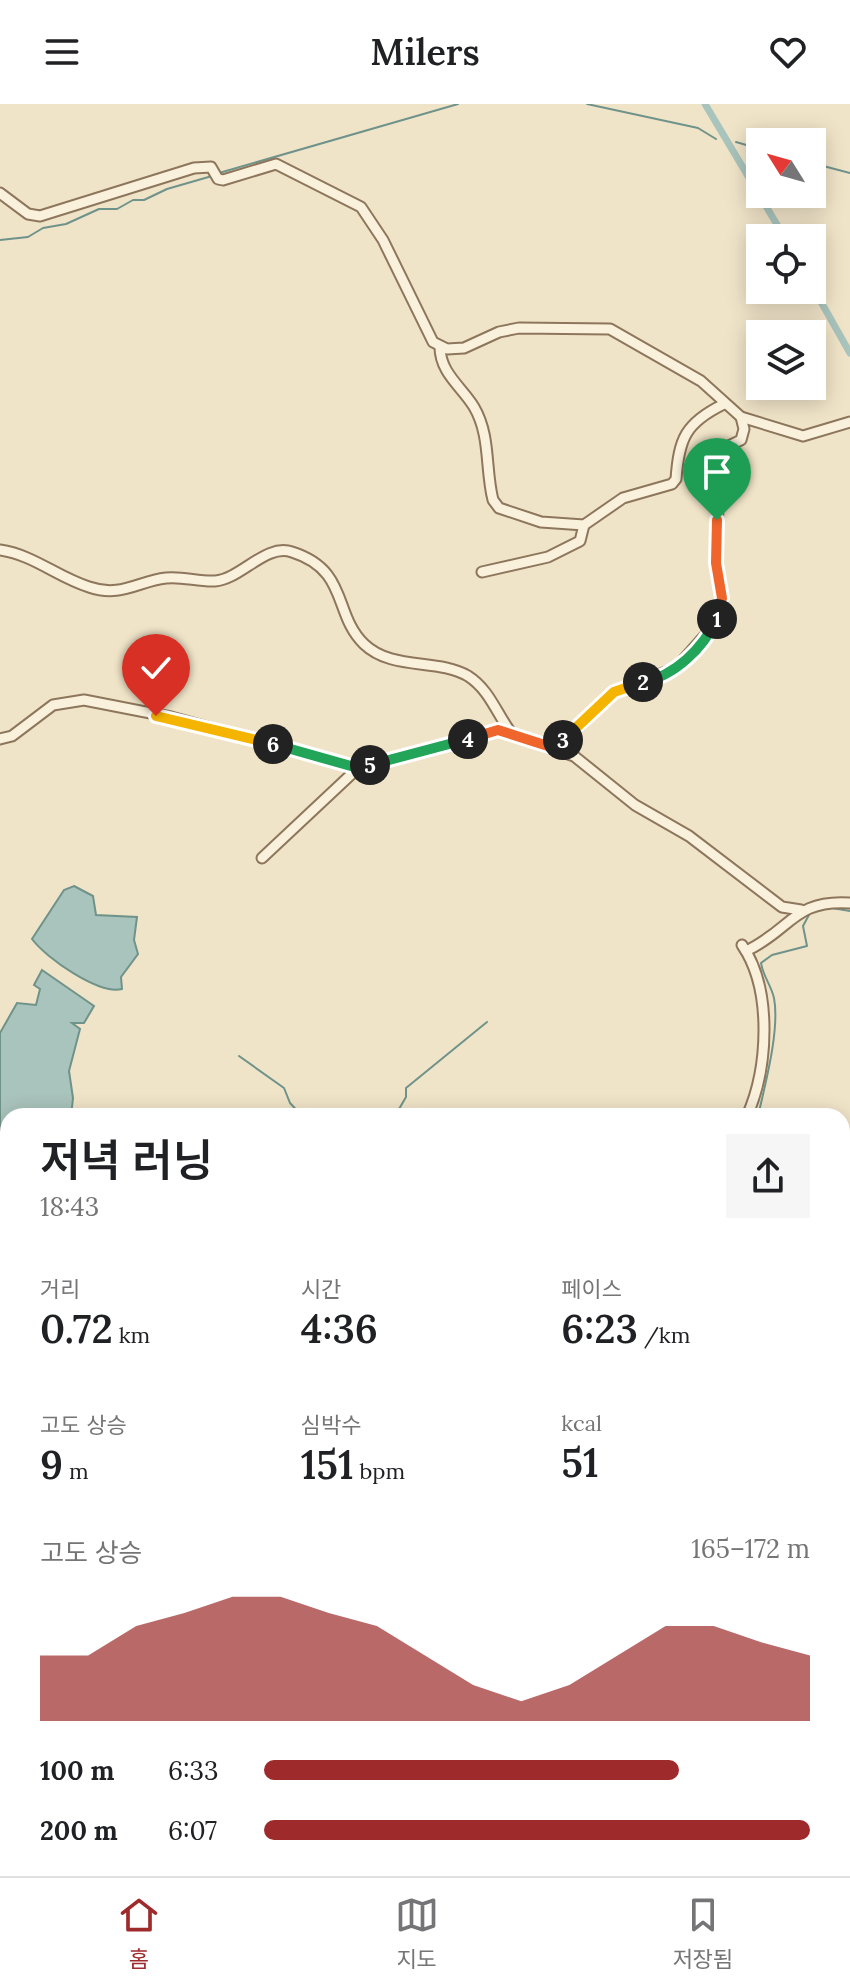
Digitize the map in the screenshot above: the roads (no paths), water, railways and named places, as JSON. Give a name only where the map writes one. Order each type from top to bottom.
[{"type":"street","points":[[0,193],[28,214],[40,216],[194,168],[211,167],[218,179],[223,180],[276,164],[361,207],[383,240],[433,342],[440,347],[464,348],[499,332],[519,328],[610,329],[701,381],[741,417],[803,436],[850,422]]},
{"type":"street","points":[[440,347],[447,371],[473,405],[484,430],[491,494],[496,505],[541,522],[584,525],[623,498],[672,484],[676,479],[676,455],[681,441],[700,419],[724,404]]},
{"type":"street","points":[[551,747],[579,727],[614,692],[676,668],[716,623],[722,598],[716,563],[718,506],[713,466],[720,450],[741,440],[744,429],[741,417]]},
{"type":"street","points":[[482,572],[559,553],[580,541],[584,525]]},
{"type":"street","points":[[0,550],[27,556],[90,588],[118,590],[133,589],[167,578],[222,580],[277,551],[295,553],[327,573],[355,632],[366,646],[393,659],[467,676],[494,704],[512,734]]},
{"type":"street","points":[[0,739],[12,736],[53,705],[84,700],[171,717],[358,768]]},
{"type":"street","points":[[262,858],[358,768],[493,731],[512,734],[581,760],[635,805],[689,836],[782,907],[801,910],[830,902],[850,903]]},
{"type":"street","points":[[750,1108],[759,1088],[764,1033],[762,1008],[744,948],[774,937],[801,910]]},
{"type":"water","points":[[74,886],[93,896],[96,915],[137,917],[134,940],[138,954],[121,977],[122,989],[87,981],[49,956],[32,939],[64,890]]},
{"type":"water","points":[[42,970],[94,1006],[84,1023],[72,1023],[80,1029],[69,1071],[72,1108],[0,1108],[0,1033],[17,1003],[36,1005],[40,989],[34,985]]},
{"type":"waterway","points":[[219,173],[458,104]]},
{"type":"waterway","points":[[587,104],[698,128],[716,139]]},
{"type":"waterway","points":[[705,104],[777,224]]},
{"type":"waterway","points":[[736,142],[746,145]]},
{"type":"waterway","points":[[826,167],[850,173]]},
{"type":"waterway","points":[[0,240],[28,237],[43,228],[66,224],[99,209],[117,209],[133,200],[144,200],[167,189],[212,176]]},
{"type":"waterway","points":[[822,304],[850,353]]},
{"type":"waterway","points":[[832,908],[850,911]]},
{"type":"waterway","points":[[760,1108],[775,1026],[773,993],[761,963],[772,955],[807,946],[803,926],[810,913]]},
{"type":"waterway","points":[[400,1108],[406,1097],[406,1088],[487,1022]]},
{"type":"waterway","points":[[239,1056],[284,1088],[295,1108]]}]
